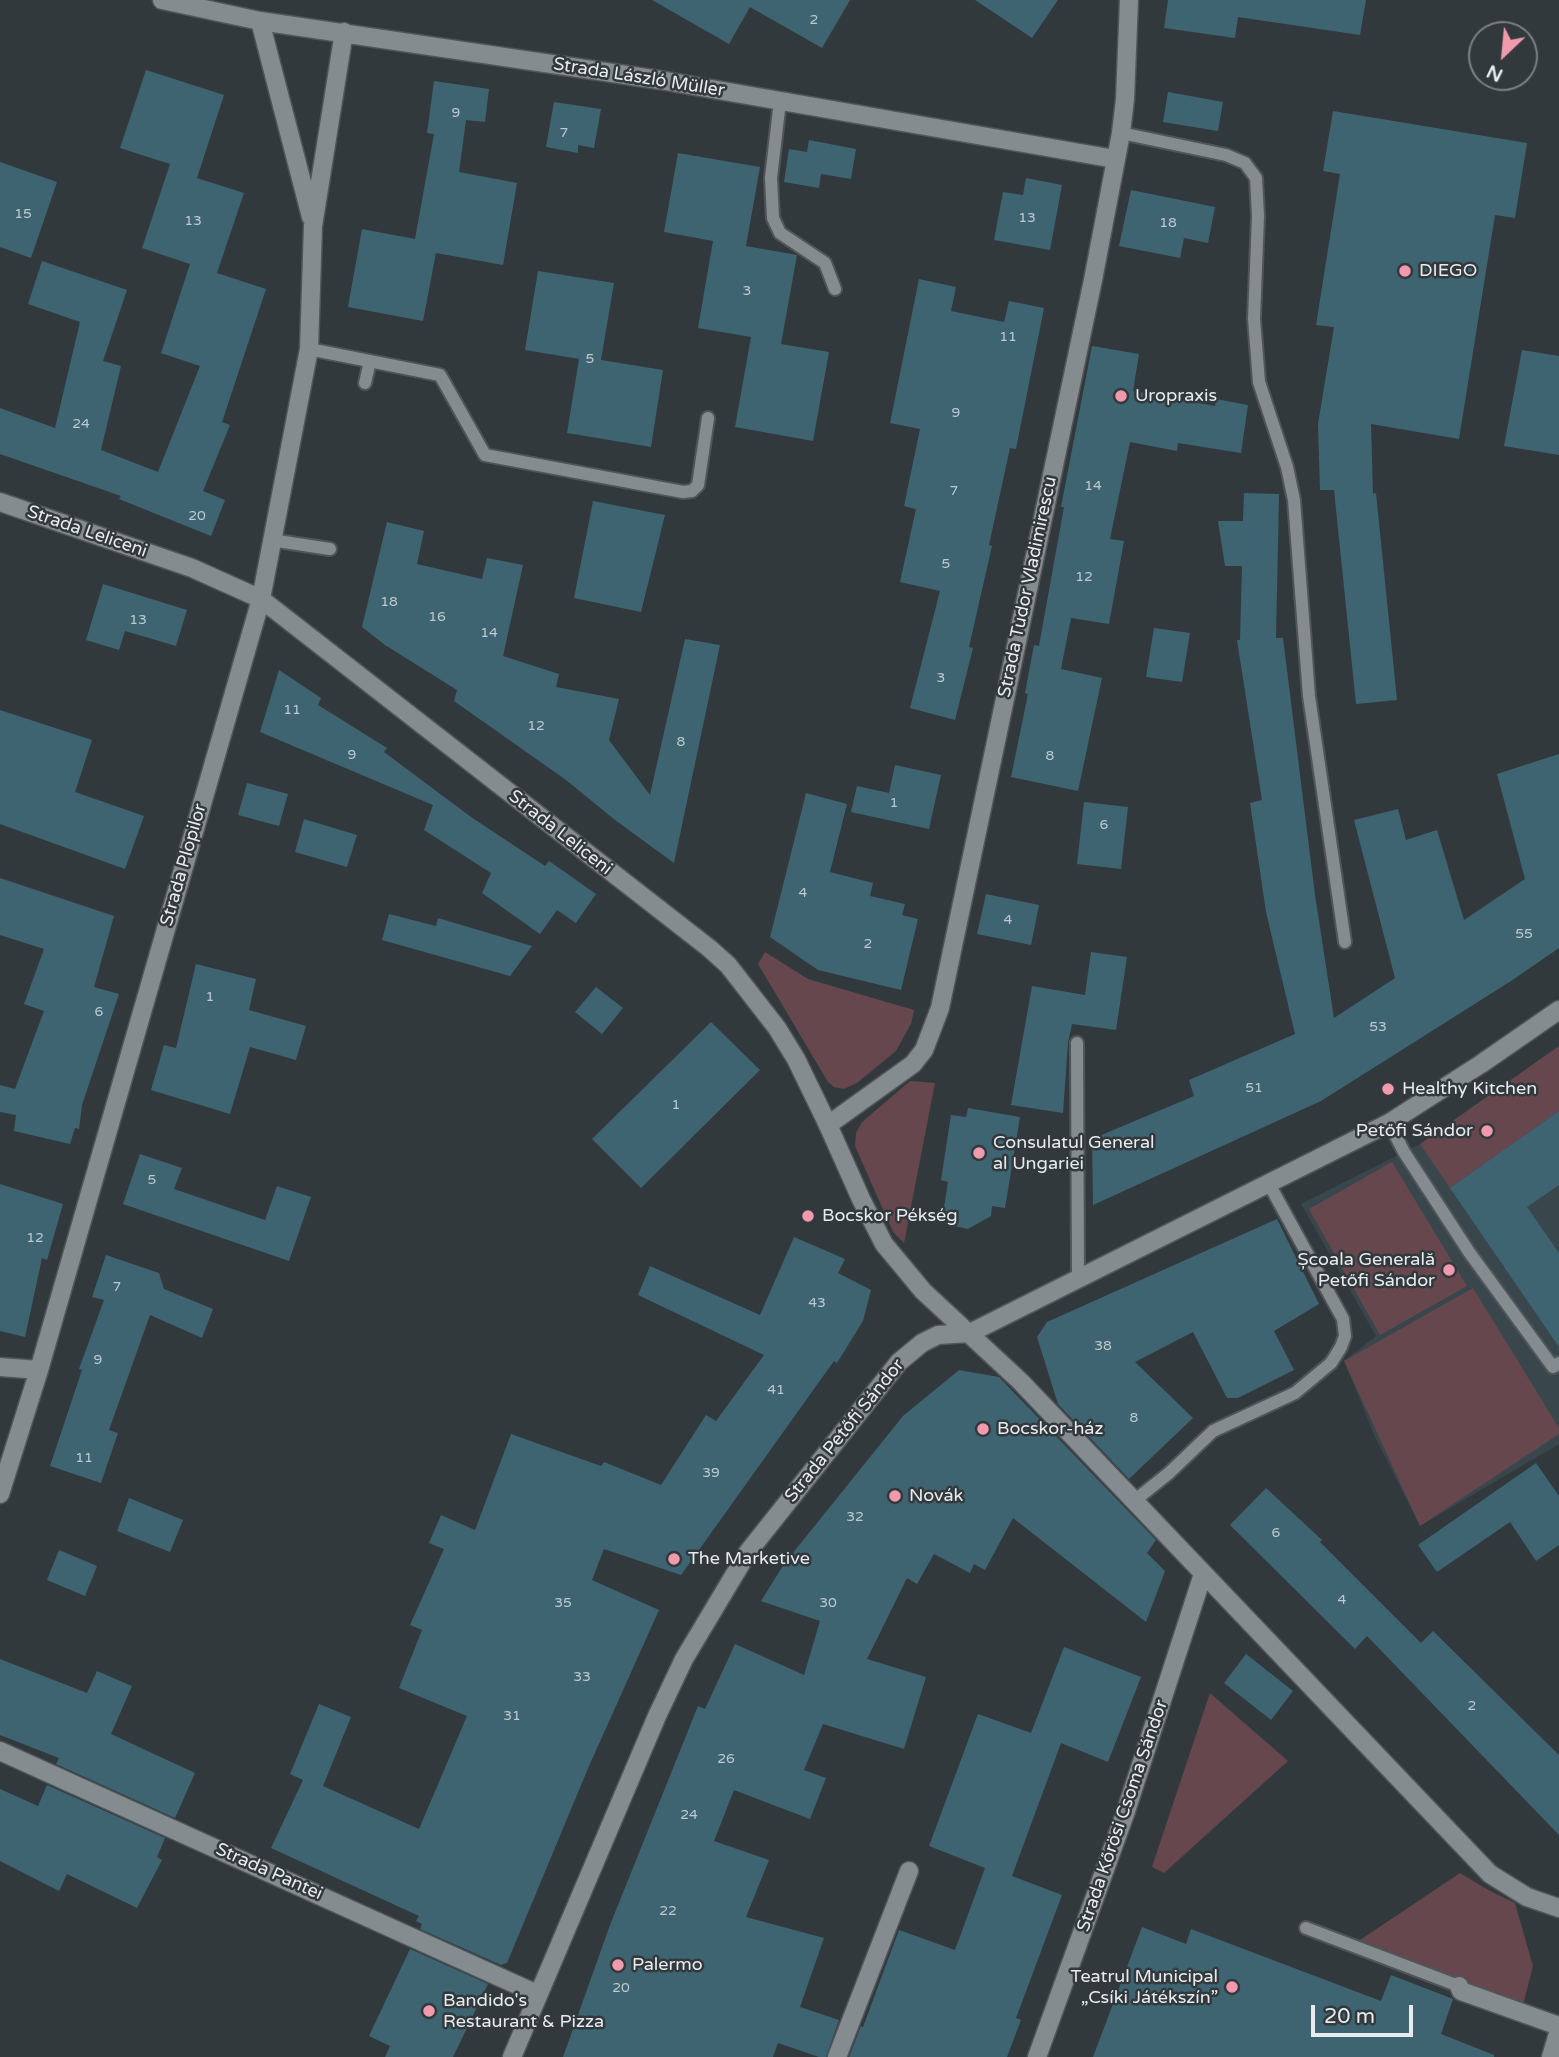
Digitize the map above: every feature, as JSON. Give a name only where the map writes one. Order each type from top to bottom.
[{"type":"street","name":"Strada László Müller","points":[[162,0],[260,21],[660,80],[1115,159]]},
{"type":"street","name":"Strada Tudor Vladimirescu","points":[[828,1125],[913,1064],[924,1050],[940,1008],[1093,280],[1121,133],[1129,0]]},
{"type":"street","points":[[260,21],[313,226]]},
{"type":"street","points":[[313,226],[344,32]]},
{"type":"street","name":"Strada Plopilor","points":[[0,1494],[39,1370],[261,599],[309,349],[313,226]]},
{"type":"street","name":"Strada Leliceni","points":[[0,502],[192,568],[261,599],[709,948],[728,965],[777,1028],[796,1059],[860,1199],[884,1244],[923,1291],[970,1333]]},
{"type":"street","name":"Strada Petőfi Sándor","points":[[512,2057],[657,1716],[684,1659],[748,1552],[899,1362],[922,1343],[938,1335],[970,1333],[1389,1123],[1482,1064],[1559,1010]]},
{"type":"street","points":[[970,1333],[1020,1381],[1490,1874],[1527,1897],[1559,1908]]},
{"type":"street","points":[[0,1367],[39,1370]]},
{"type":"street","name":"Strada Kőrösi Csoma Sándor","points":[[1037,2057],[1125,1814],[1203,1574]]},
{"type":"street","name":"Strada Pantei","points":[[0,1751],[537,1994]]},
{"type":"street","points":[[837,2057],[908,1871]]},
{"type":"street","points":[[1459,1986],[1461,1991],[1559,2028],[1551,2057]]},
{"type":"lane","points":[[780,101],[771,178],[773,218],[780,233],[825,263],[835,289]]},
{"type":"lane","points":[[1121,133],[1226,156],[1245,163],[1256,178],[1258,216],[1254,319],[1259,382],[1287,467],[1294,500],[1309,696],[1345,942]]},
{"type":"lane","points":[[309,349],[440,376],[485,455],[682,492],[692,491],[698,485],[708,418]]},
{"type":"lane","points":[[365,383],[370,361]]},
{"type":"lane","points":[[271,540],[330,549]]},
{"type":"lane","points":[[1077,1043],[1078,1278]]},
{"type":"lane","points":[[1389,1123],[1404,1152],[1469,1252],[1553,1367],[1559,1363]]},
{"type":"lane","points":[[1133,1501],[1169,1473],[1213,1431],[1295,1393],[1332,1363],[1341,1347],[1345,1336],[1343,1319],[1269,1184]]},
{"type":"lane","points":[[1306,1928],[1459,1986]]},
{"type":"shaded area","points":[[765,952],[808,979],[914,1010],[911,1024],[896,1051],[857,1083],[844,1089],[834,1087],[828,1082],[758,964]]},
{"type":"shaded area","name":"Școala Generală Petőfi Sándor","points":[[1559,1046],[1559,1444],[1420,1526],[1375,1437],[1344,1361],[1376,1336],[1301,1204],[1420,1144]]},
{"type":"shaded area","points":[[1559,1046],[1559,1111],[1450,1188],[1420,1144]]},
{"type":"shaded area","points":[[910,1081],[935,1083],[904,1243],[893,1232],[855,1146],[856,1133],[862,1122]]},
{"type":"shaded area","points":[[1392,1162],[1467,1286],[1380,1335],[1309,1209]]},
{"type":"shaded area","points":[[1473,1288],[1559,1428],[1559,1434],[1420,1526],[1344,1361]]},
{"type":"shaded area","points":[[1210,1693],[1288,1761],[1164,1873],[1152,1867]]},
{"type":"shaded area","points":[[1460,1873],[1515,1903],[1533,1966],[1522,2009],[1354,1944]]},
{"type":"building","points":[[652,0],[850,0],[822,48],[750,7],[729,44]]},
{"type":"building","points":[[975,0],[1058,0],[1032,38]]},
{"type":"building","points":[[1168,0],[1366,0],[1360,35],[1238,17],[1235,38],[1164,28]]},
{"type":"building","points":[[146,70],[224,95],[197,178],[244,193],[217,273],[266,289],[222,422],[230,425],[203,491],[225,500],[211,536],[119,499],[121,496],[0,454],[0,408],[55,428],[80,322],[28,304],[42,261],[127,290],[103,361],[121,366],[101,450],[158,472],[200,366],[161,353],[190,264],[142,248],[170,164],[120,148]]},
{"type":"building","points":[[434,81],[489,89],[485,122],[466,120],[459,172],[517,183],[503,265],[436,253],[423,321],[348,307],[362,229],[415,239],[434,134],[427,133]]},
{"type":"building","points":[[1168,92],[1223,102],[1218,131],[1163,122]]},
{"type":"building","points":[[554,102],[601,109],[594,148],[578,145],[578,153],[546,147]]},
{"type":"building","name":"DIEGO","points":[[1333,111],[1527,143],[1515,218],[1495,215],[1459,439],[1371,424],[1373,494],[1376,493],[1397,700],[1356,704],[1334,490],[1320,490],[1318,424],[1334,327],[1316,325],[1340,174],[1323,171]]},
{"type":"building","points":[[809,140],[856,149],[851,179],[821,174],[819,188],[784,182],[789,149],[807,152]]},
{"type":"building","points":[[678,153],[760,167],[746,246],[797,255],[781,344],[829,352],[813,441],[735,427],[751,337],[698,328],[713,241],[664,232]]},
{"type":"building","points":[[0,162],[57,182],[31,258],[0,247]]},
{"type":"building","points":[[1026,178],[1062,185],[1050,250],[994,240],[1003,192],[1023,195]]},
{"type":"building","points":[[1131,190],[1215,207],[1208,243],[1184,238],[1180,258],[1119,246]]},
{"type":"building","points":[[538,271],[614,283],[601,360],[663,370],[651,447],[567,433],[579,359],[525,350]]},
{"type":"building","points":[[919,279],[956,287],[951,311],[1004,322],[1009,301],[1044,308],[1016,449],[1010,448],[989,545],[992,546],[969,647],[973,648],[955,720],[910,708],[940,591],[900,582],[916,509],[904,506],[920,429],[890,423]]},
{"type":"building","points":[[1092,346],[1139,354],[1133,391],[1215,406],[1216,399],[1248,405],[1241,453],[1178,443],[1177,451],[1130,442],[1110,539],[1124,541],[1109,624],[1071,618],[1061,669],[1102,678],[1078,791],[1011,777],[1028,694],[1025,693],[1034,645],[1039,646],[1064,507],[1061,507]]},
{"type":"building","points":[[1522,350],[1559,356],[1559,455],[1504,446]]},
{"type":"building","points":[[1244,493],[1279,494],[1276,638],[1283,638],[1315,895],[1334,1018],[1395,978],[1354,820],[1398,809],[1406,840],[1437,830],[1464,920],[1525,879],[1497,774],[1559,754],[1559,948],[1321,1101],[1093,1205],[1092,1139],[1194,1096],[1189,1080],[1295,1034],[1266,912],[1250,803],[1262,800],[1237,640],[1240,640],[1242,566],[1225,566],[1218,521],[1243,521]]},
{"type":"building","points":[[593,501],[665,515],[641,612],[574,598]]},
{"type":"building","points":[[387,522],[424,531],[417,564],[482,579],[487,558],[523,565],[503,656],[559,674],[556,687],[619,699],[609,740],[650,795],[685,639],[720,645],[674,863],[566,780],[454,701],[457,690],[385,645],[362,627]]},
{"type":"building","points":[[103,584],[187,610],[176,646],[125,631],[119,650],[86,640]]},
{"type":"building","points":[[1154,628],[1190,633],[1182,682],[1146,677]]},
{"type":"building","points":[[279,670],[321,698],[318,705],[387,748],[384,752],[471,817],[545,866],[549,861],[596,894],[576,923],[557,910],[540,934],[482,893],[491,873],[424,830],[433,805],[260,732]]},
{"type":"building","points":[[0,710],[92,740],[75,792],[144,816],[125,869],[0,824]]},
{"type":"building","points":[[895,765],[941,775],[929,829],[851,812],[857,786],[889,793]]},
{"type":"building","points":[[247,783],[288,794],[279,826],[238,815]]},
{"type":"building","points":[[806,793],[847,804],[830,872],[873,883],[870,896],[905,904],[902,915],[918,919],[901,990],[818,970],[770,937]]},
{"type":"building","points":[[1084,802],[1128,807],[1121,869],[1077,864]]},
{"type":"building","points":[[304,819],[357,835],[347,867],[295,852]]},
{"type":"building","points":[[0,878],[114,916],[94,987],[119,994],[82,1105],[79,1129],[75,1128],[70,1144],[14,1131],[16,1115],[0,1112],[0,1085],[15,1089],[44,1011],[24,1004],[44,949],[0,935]]},
{"type":"building","points":[[986,894],[1039,905],[1031,945],[977,934]]},
{"type":"building","points":[[389,914],[436,926],[438,918],[532,946],[510,976],[382,940]]},
{"type":"building","points":[[1091,952],[1127,957],[1116,1030],[1072,1024],[1063,1113],[1011,1105],[1032,986],[1085,995]]},
{"type":"building","points":[[196,964],[256,979],[249,1010],[306,1026],[296,1060],[250,1047],[230,1114],[151,1090],[164,1045],[176,1048]]},
{"type":"building","points":[[596,987],[623,1008],[602,1034],[575,1012]]},
{"type":"building","points":[[711,1022],[760,1070],[641,1188],[592,1139]]},
{"type":"building","name":"Consulatul General al Ungariei","points":[[968,1108],[1020,1117],[1005,1208],[992,1206],[991,1216],[968,1229],[950,1225],[943,1214],[948,1182],[941,1180],[951,1115],[966,1117]]},
{"type":"building","points":[[1559,1111],[1559,1185],[1527,1207],[1559,1253],[1559,1347],[1450,1188]]},
{"type":"building","points":[[140,1154],[182,1168],[174,1189],[265,1220],[277,1186],[311,1197],[289,1261],[123,1204]]},
{"type":"building","points":[[0,1184],[63,1204],[47,1260],[42,1258],[25,1337],[0,1331]]},
{"type":"building","points":[[1277,1219],[1319,1304],[1274,1331],[1294,1370],[1238,1398],[1227,1398],[1193,1332],[1135,1362],[1193,1418],[1129,1479],[1058,1404],[1037,1337],[1047,1322]]},
{"type":"building","points":[[794,1237],[845,1259],[838,1273],[871,1290],[863,1321],[837,1363],[834,1361],[681,1575],[604,1549],[592,1580],[659,1610],[589,1766],[507,1963],[501,1965],[420,1929],[422,1924],[416,1921],[419,1916],[271,1848],[303,1780],[290,1774],[319,1704],[351,1717],[323,1786],[419,1829],[467,1716],[399,1688],[422,1630],[410,1625],[444,1549],[429,1543],[441,1515],[475,1530],[511,1434],[601,1466],[604,1462],[661,1485],[706,1415],[716,1421],[764,1355],[638,1295],[650,1266],[760,1315]]},
{"type":"building","points":[[106,1255],[159,1273],[164,1289],[213,1309],[202,1338],[150,1315],[109,1430],[118,1433],[101,1483],[50,1466],[82,1370],[79,1369],[104,1300],[92,1297]]},
{"type":"building","points":[[959,1370],[999,1377],[1156,1540],[1147,1553],[1165,1571],[1146,1622],[1013,1518],[985,1570],[974,1564],[970,1573],[934,1554],[917,1584],[907,1578],[867,1659],[926,1677],[904,1749],[823,1724],[804,1770],[826,1778],[810,1819],[734,1790],[714,1841],[769,1860],[746,1917],[824,1938],[800,2007],[839,2020],[826,2057],[778,2043],[773,2057],[563,2057],[610,1925],[698,1706],[705,1709],[735,1644],[804,1675],[820,1621],[761,1601],[784,1564],[903,1416]]},
{"type":"building","points":[[1536,1463],[1559,1496],[1559,1545],[1536,1561],[1510,1522],[1437,1572],[1418,1545]]},
{"type":"building","points":[[1266,1488],[1322,1540],[1320,1542],[1421,1643],[1433,1631],[1559,1755],[1559,1835],[1367,1636],[1355,1649],[1230,1525]]},
{"type":"building","points":[[129,1498],[183,1520],[170,1552],[117,1531]]},
{"type":"building","points":[[59,1550],[97,1566],[85,1596],[47,1580]]},
{"type":"building","points":[[1064,1647],[1141,1677],[1108,1762],[1061,1743],[1012,1876],[1062,1895],[1016,2018],[1021,2020],[1007,2057],[849,2057],[899,1930],[955,1950],[985,1868],[929,1846],[978,1714],[1031,1733]]},
{"type":"building","points":[[1246,1654],[1293,1691],[1271,1720],[1224,1683]]},
{"type":"building","points":[[0,1659],[87,1693],[97,1671],[132,1686],[111,1734],[195,1773],[175,1818],[56,1764],[59,1758],[0,1735]]},
{"type":"building","points":[[47,1785],[165,1838],[157,1857],[162,1860],[137,1908],[67,1874],[59,1891],[0,1861],[0,1789],[38,1806]]},
{"type":"building","name":"Teatrul Municipal „Csíki Játékszín”","points":[[1142,1927],[1186,1944],[1191,1929],[1381,2001],[1391,1975],[1453,1999],[1441,2034],[1494,2057],[1093,2057]]},
{"type":"building","points":[[410,1949],[488,1984],[453,2057],[385,2057],[390,2046],[369,2036]]},
{"type":"place","name":"DIEGO","points":[[1405,271]]},
{"type":"place","name":"Uropraxis","points":[[1121,396]]},
{"type":"place","name":"Healthy Kitchen","points":[[1388,1089]]},
{"type":"place","name":"Petőfi Sándor","points":[[1487,1131]]},
{"type":"place","name":"Consulatul General al Ungariei","points":[[979,1153]]},
{"type":"place","name":"Bocskor Pékség","points":[[808,1216]]},
{"type":"place","name":"Școala Generală Petőfi Sándor","points":[[1449,1270]]},
{"type":"place","name":"Bocskor-ház","points":[[983,1429]]},
{"type":"place","name":"Novák","points":[[895,1496]]},
{"type":"place","name":"The Marketive","points":[[674,1559]]},
{"type":"place","name":"Palermo","points":[[618,1965]]},
{"type":"place","name":"Teatrul Municipal „Csíki Játékszín”","points":[[1232,1987]]},
{"type":"place","name":"Bandido's Restaurant & Pizza","points":[[429,2011]]}]
